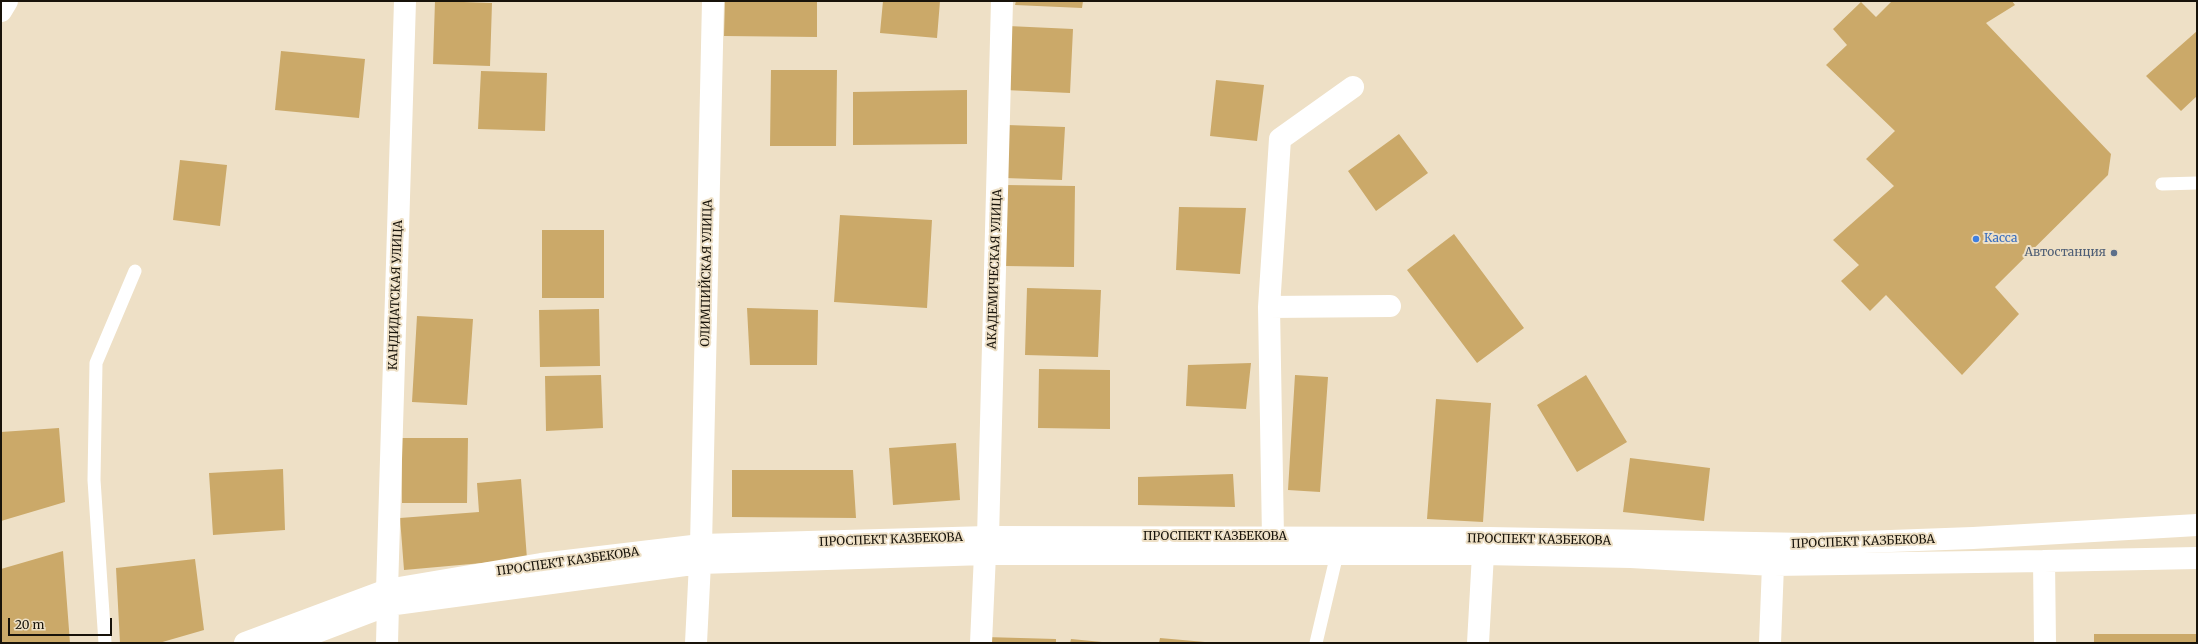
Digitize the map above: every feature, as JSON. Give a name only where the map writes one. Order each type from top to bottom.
[{"type":"main road","points":[[1,11],[7,1]]},
{"type":"main road","name":"КАНДИДАТСКАЯ УЛИЦА","points":[[387,643],[405,1]]},
{"type":"main road","name":"ОЛИМПИЙСКАЯ УЛИЦА","points":[[696,643],[700,554],[713,1]]},
{"type":"main road","name":"АКАДЕМИЧЕСКАЯ УЛИЦА","points":[[981,643],[986,546],[1002,1]]},
{"type":"main road","points":[[1273,537],[1269,307],[1280,139],[1353,87]]},
{"type":"main road","points":[[1269,307],[1390,306]]},
{"type":"main road","name":"ПРОСПЕКТ КАЗБЕКОВА","points":[[245,643],[388,597],[541,564],[700,554],[1273,537],[1808,544],[1973,538],[2197,525]]},
{"type":"main road","points":[[986,546],[1337,554],[1483,554],[1630,557],[1774,565],[2197,558]]},
{"type":"main road","points":[[1478,643],[1483,554]]},
{"type":"main road","points":[[2044,561],[2045,643]]},
{"type":"main road","points":[[1770,643],[1774,565]]},
{"type":"main road","points":[[288,643],[388,597]]},
{"type":"lane","points":[[2162,184],[2197,184]]},
{"type":"lane","points":[[105,643],[94,480],[96,363],[135,271]]},
{"type":"lane","points":[[1316,643],[1337,554]]},
{"type":"building","points":[[435,1],[492,3],[490,66],[433,64]]},
{"type":"building","points":[[725,1],[817,1],[817,37],[724,36]]},
{"type":"building","points":[[883,1],[940,1],[937,38],[880,33]]},
{"type":"building","points":[[1016,1],[1083,1],[1082,8],[1015,5]]},
{"type":"building","points":[[1892,1],[2012,1],[2015,5],[1986,23],[2111,154],[2108,175],[1995,287],[2019,314],[1962,375],[1886,295],[1870,311],[1841,281],[1859,265],[1833,240],[1894,186],[1866,159],[1895,131],[1826,65],[1847,45],[1833,29],[1861,2],[1876,17]]},
{"type":"building","points":[[1008,26],[1073,29],[1070,93],[1005,90]]},
{"type":"building","points":[[2197,31],[2197,96],[2181,111],[2146,76]]},
{"type":"building","points":[[281,51],[365,59],[359,118],[275,110]]},
{"type":"building","points":[[771,70],[837,70],[836,146],[770,146]]},
{"type":"building","points":[[481,71],[547,73],[545,131],[478,129]]},
{"type":"building","points":[[1216,80],[1264,85],[1257,141],[1210,136]]},
{"type":"building","points":[[967,90],[967,144],[853,145],[853,92]]},
{"type":"building","points":[[1007,125],[1065,127],[1062,180],[1005,178]]},
{"type":"building","points":[[1399,134],[1428,173],[1376,211],[1348,171]]},
{"type":"building","points":[[180,160],[227,165],[220,226],[173,220]]},
{"type":"building","points":[[1006,185],[1075,186],[1074,267],[1005,266]]},
{"type":"building","points":[[1179,207],[1246,208],[1240,274],[1176,270]]},
{"type":"building","points":[[840,215],[932,220],[927,308],[834,302]]},
{"type":"building","points":[[542,230],[604,230],[604,298],[542,298]]},
{"type":"building","points":[[1454,234],[1524,328],[1477,363],[1407,270]]},
{"type":"building","points":[[1027,288],[1101,290],[1098,357],[1025,355]]},
{"type":"building","points":[[747,308],[818,310],[817,365],[750,365]]},
{"type":"building","points":[[599,309],[600,366],[540,367],[539,310]]},
{"type":"building","points":[[417,316],[473,319],[467,405],[412,402]]},
{"type":"building","points":[[1251,363],[1246,409],[1186,406],[1188,365]]},
{"type":"building","points":[[1039,369],[1110,370],[1110,429],[1038,428]]},
{"type":"building","points":[[601,375],[603,428],[546,431],[545,376]]},
{"type":"building","points":[[1295,375],[1328,377],[1320,492],[1288,490]]},
{"type":"building","points":[[1586,375],[1627,442],[1577,472],[1537,405]]},
{"type":"building","points":[[1436,399],[1491,403],[1483,522],[1427,519]]},
{"type":"building","points":[[59,428],[65,502],[1,521],[1,432]]},
{"type":"building","points":[[402,438],[468,438],[467,503],[402,503]]},
{"type":"building","points":[[956,443],[960,500],[893,505],[889,448]]},
{"type":"building","points":[[1630,458],[1710,468],[1704,521],[1623,512]]},
{"type":"building","points":[[283,469],[285,530],[213,535],[209,473]]},
{"type":"building","points":[[732,470],[853,470],[856,518],[732,517]]},
{"type":"building","points":[[1233,474],[1235,507],[1138,505],[1138,477]]},
{"type":"building","points":[[521,479],[527,559],[404,570],[400,518],[479,512],[477,483]]},
{"type":"building","points":[[63,551],[70,643],[1,643],[1,569]]},
{"type":"building","points":[[195,559],[204,630],[159,643],[120,643],[116,568]]},
{"type":"building","points":[[2094,634],[2197,634],[2197,643],[2094,643]]},
{"type":"building","points":[[985,637],[1056,639],[1056,643],[985,643]]},
{"type":"building","points":[[1160,638],[1205,642],[1205,643],[1159,643]]},
{"type":"building","points":[[1071,639],[1102,642],[1102,643],[1070,643]]},
{"type":"place","name":"Касса","points":[[1976,239]]},
{"type":"place","name":"Автостанция","points":[[2114,253]]}]
